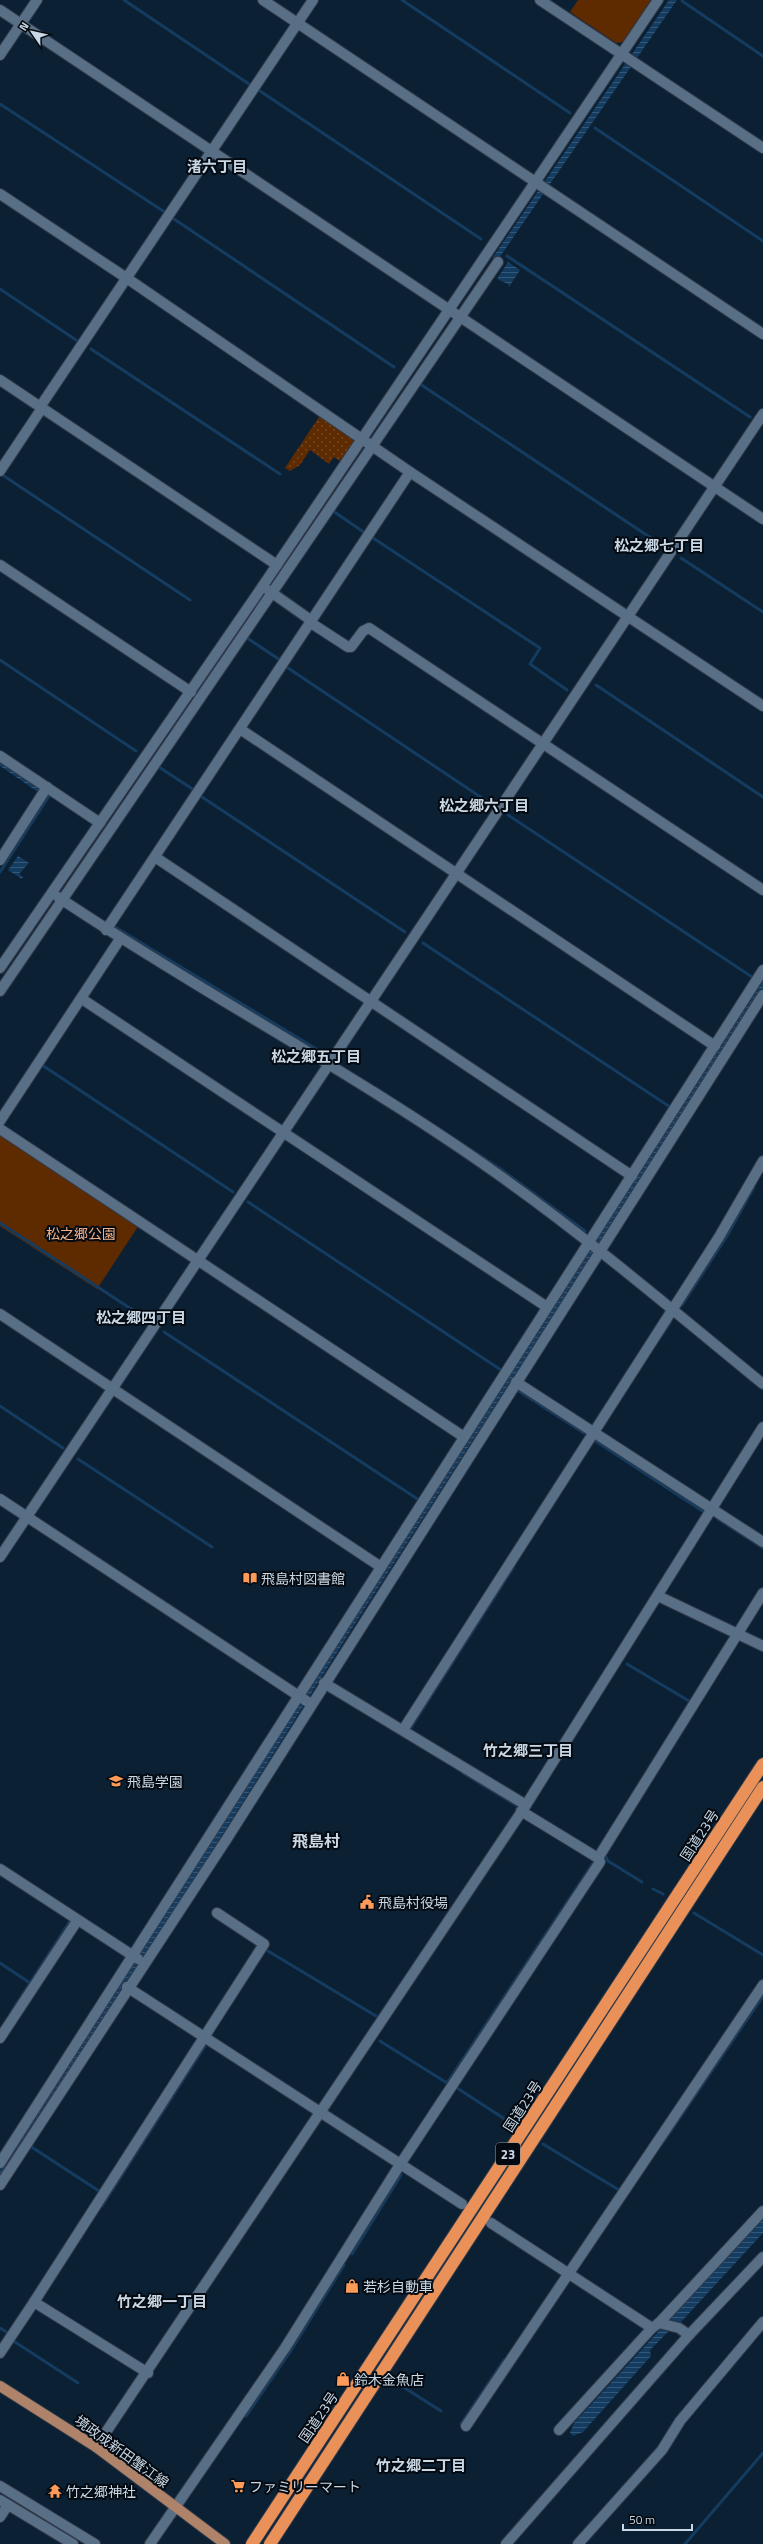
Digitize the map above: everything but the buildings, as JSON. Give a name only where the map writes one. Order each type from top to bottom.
[{"type":"highway","name":"国道23号","points":[[252,2544],[763,1764]]},
{"type":"highway","name":"国道23号","points":[[270,2544],[763,1787]]},
{"type":"main road","name":"境政成新田蟹江線","points":[[0,2386],[96,2447],[176,2506],[224,2544]]},
{"type":"street","points":[[0,55],[37,0]]},
{"type":"street","points":[[263,0],[763,334]]},
{"type":"street","points":[[0,471],[313,0]]},
{"type":"street","points":[[540,0],[763,148]]},
{"type":"street","points":[[0,968],[57,896],[267,590],[277,565],[362,439],[454,313],[540,185],[658,0]]},
{"type":"street","points":[[0,10],[20,25],[212,151],[763,519]]},
{"type":"street","points":[[0,194],[128,279],[410,472],[763,706]]},
{"type":"street","points":[[0,991],[100,823],[191,692],[373,447],[454,313],[498,262]]},
{"type":"street","points":[[0,380],[277,565]]},
{"type":"street","points":[[0,1557],[455,873],[763,414]]},
{"type":"street","points":[[106,930],[312,622],[410,472]]},
{"type":"street","points":[[0,565],[191,692]]},
{"type":"street","points":[[267,590],[348,647],[351,647],[363,631],[369,628],[541,745],[763,890]]},
{"type":"street","points":[[240,729],[715,1046]]},
{"type":"street","points":[[0,756],[100,823]]},
{"type":"street","points":[[0,860],[47,787]]},
{"type":"street","points":[[155,857],[632,1176]]},
{"type":"street","points":[[57,896],[120,939],[328,1065],[495,1172],[589,1243],[763,1384]]},
{"type":"street","points":[[0,1121],[82,999],[120,939]]},
{"type":"street","points":[[0,2163],[763,970]]},
{"type":"street","points":[[0,2185],[144,1962],[228,1836],[763,995]]},
{"type":"street","points":[[82,999],[282,1133],[547,1307]]},
{"type":"street","points":[[0,1129],[464,1437]]},
{"type":"street","points":[[403,1730],[719,1237],[763,1161]]},
{"type":"street","points":[[0,1314],[381,1567]]},
{"type":"street","points":[[516,1382],[763,1542]]},
{"type":"street","points":[[96,2447],[148,2373],[524,1808],[763,1428]]},
{"type":"street","points":[[0,1499],[311,1704]]},
{"type":"street","points":[[598,1858],[736,1633],[763,1593]]},
{"type":"street","points":[[658,1596],[763,1646]]},
{"type":"street","points":[[150,2544],[284,2348],[401,2163],[600,1862],[598,1858],[524,1808],[403,1730],[324,1683]]},
{"type":"street","points":[[215,1829],[228,1836]]},
{"type":"street","points":[[0,1869],[77,1921],[144,1962]]},
{"type":"street","points":[[0,2353],[264,1944],[217,1913]]},
{"type":"street","points":[[0,2038],[77,1921]]},
{"type":"street","points":[[466,2426],[763,1985]]},
{"type":"street","points":[[128,1987],[462,2204]]},
{"type":"street","points":[[559,2430],[763,2211]]},
{"type":"street","points":[[491,2223],[569,2274],[658,2325],[679,2328],[689,2335]]},
{"type":"street","points":[[506,2544],[689,2335],[763,2257]]},
{"type":"street","points":[[34,2302],[148,2373]]},
{"type":"street","points":[[584,2542],[662,2450],[680,2421],[763,2322]]},
{"type":"street","points":[[0,2486],[95,2544]]},
{"type":"street","points":[[0,2517],[4,2503],[73,2544]]},
{"type":"green space","points":[[578,0],[651,0],[623,42],[616,43],[570,12]]},
{"type":"green space","points":[[321,414],[354,436],[355,440],[340,461],[334,457],[329,464],[310,450],[300,465],[290,471],[285,468]]},
{"type":"green space","name":"松之郷公園","points":[[0,1134],[139,1225],[97,1289],[0,1226]]},
{"type":"water","points":[[669,0],[677,0],[55,902],[460,310],[494,260],[493,257]]},
{"type":"water","points":[[508,262],[520,270],[509,287],[508,284],[497,279]]},
{"type":"water","points":[[0,762],[40,788],[38,792],[0,766]]},
{"type":"water","points":[[18,856],[29,863],[19,874],[23,877],[22,879],[8,870]]},
{"type":"water","points":[[763,981],[763,988],[353,1627],[219,1840],[0,2179],[0,2170]]},
{"type":"water","points":[[763,2218],[763,2233],[681,2322],[672,2328],[650,2350],[651,2356],[583,2432],[573,2436],[570,2433],[574,2423]]},
{"type":"waterway","points":[[124,0],[249,84]]},
{"type":"waterway","points":[[402,0],[570,113]]},
{"type":"waterway","points":[[682,1],[763,56]]},
{"type":"waterway","points":[[260,91],[481,239]]},
{"type":"waterway","points":[[0,104],[163,211]]},
{"type":"waterway","points":[[595,128],[763,241]]},
{"type":"waterway","points":[[174,219],[394,367]]},
{"type":"waterway","points":[[507,256],[750,417]]},
{"type":"waterway","points":[[0,289],[76,340]]},
{"type":"waterway","points":[[91,349],[280,474]]},
{"type":"waterway","points":[[420,384],[663,546]]},
{"type":"waterway","points":[[4,476],[190,600]]},
{"type":"waterway","points":[[333,511],[365,533]]},
{"type":"waterway","points":[[373,538],[540,648],[530,664],[567,690]]},
{"type":"waterway","points":[[681,558],[763,612]]},
{"type":"waterway","points":[[247,638],[280,660]]},
{"type":"waterway","points":[[0,660],[136,751]]},
{"type":"waterway","points":[[288,668],[491,804]]},
{"type":"waterway","points":[[596,685],[763,797]]},
{"type":"waterway","points":[[159,767],[194,790]]},
{"type":"waterway","points":[[0,872],[49,796]]},
{"type":"waterway","points":[[202,797],[405,932]]},
{"type":"waterway","points":[[508,815],[752,977]]},
{"type":"waterway","points":[[115,927],[318,1050]]},
{"type":"waterway","points":[[423,943],[670,1107]]},
{"type":"waterway","points":[[42,1065],[233,1192]]},
{"type":"waterway","points":[[376,1088],[499,1168],[585,1231]]},
{"type":"waterway","points":[[682,1305],[727,1236],[754,1187]]},
{"type":"waterway","points":[[248,1202],[501,1370]]},
{"type":"waterway","points":[[0,1223],[148,1320]]},
{"type":"waterway","points":[[662,1335],[670,1323]]},
{"type":"waterway","points":[[164,1332],[419,1500]]},
{"type":"waterway","points":[[517,1390],[584,1433]]},
{"type":"waterway","points":[[0,1406],[63,1448]]},
{"type":"waterway","points":[[593,1442],[594,1440],[704,1512]]},
{"type":"waterway","points":[[78,1459],[212,1547]]},
{"type":"waterway","points":[[718,1519],[763,1548]]},
{"type":"waterway","points":[[410,1729],[513,1568]]},
{"type":"waterway","points":[[627,1664],[689,1701]]},
{"type":"waterway","points":[[463,1773],[516,1805]]},
{"type":"waterway","points":[[606,1857],[608,1861],[642,1882]]},
{"type":"waterway","points":[[380,2041],[447,2083],[593,1863]]},
{"type":"waterway","points":[[653,1889],[663,1894]]},
{"type":"waterway","points":[[694,1913],[763,1955]]},
{"type":"waterway","points":[[12,2011],[70,1921]]},
{"type":"waterway","points":[[268,1951],[376,2016]]},
{"type":"waterway","points":[[0,1963],[30,1983]]},
{"type":"waterway","points":[[664,2141],[763,1996]]},
{"type":"waterway","points":[[102,2206],[205,2046]]},
{"type":"waterway","points":[[457,2088],[514,2125]]},
{"type":"waterway","points":[[543,2144],[619,2190]]},
{"type":"waterway","points":[[30,2146],[99,2191]]},
{"type":"waterway","points":[[352,2254],[401,2175]]},
{"type":"waterway","points":[[246,2416],[290,2352],[344,2265]]},
{"type":"waterway","points":[[0,2328],[8,2333]]},
{"type":"waterway","points":[[15,2342],[78,2383]]},
{"type":"waterway","points":[[461,2424],[504,2360]]},
{"type":"waterway","points":[[397,2383],[441,2411]]},
{"type":"waterway","points":[[685,2544],[763,2453]]},
{"type":"place","name":"飛島村図書館","points":[[250,1578]]},
{"type":"place","name":"飛島学園","points":[[116,1781]]},
{"type":"place","name":"飛島村役場","points":[[367,1902]]},
{"type":"place","name":"若杉自動車","points":[[352,2286]]},
{"type":"place","name":"鈴木金魚店","points":[[343,2379]]},
{"type":"place","name":"ファミリーマート","points":[[238,2486]]},
{"type":"place","name":"竹之郷神社","points":[[55,2491]]},
{"type":"district","name":"渚六丁目","points":[[217,166]]},
{"type":"district","name":"松之郷七丁目","points":[[659,545]]},
{"type":"district","name":"松之郷六丁目","points":[[484,805]]},
{"type":"district","name":"松之郷五丁目","points":[[316,1056]]},
{"type":"district","name":"松之郷四丁目","points":[[141,1317]]},
{"type":"district","name":"竹之郷三丁目","points":[[528,1750]]},
{"type":"district","name":"飛島村","points":[[316,1841]]},
{"type":"district","name":"竹之郷一丁目","points":[[162,2301]]},
{"type":"district","name":"竹之郷二丁目","points":[[421,2465]]}]
